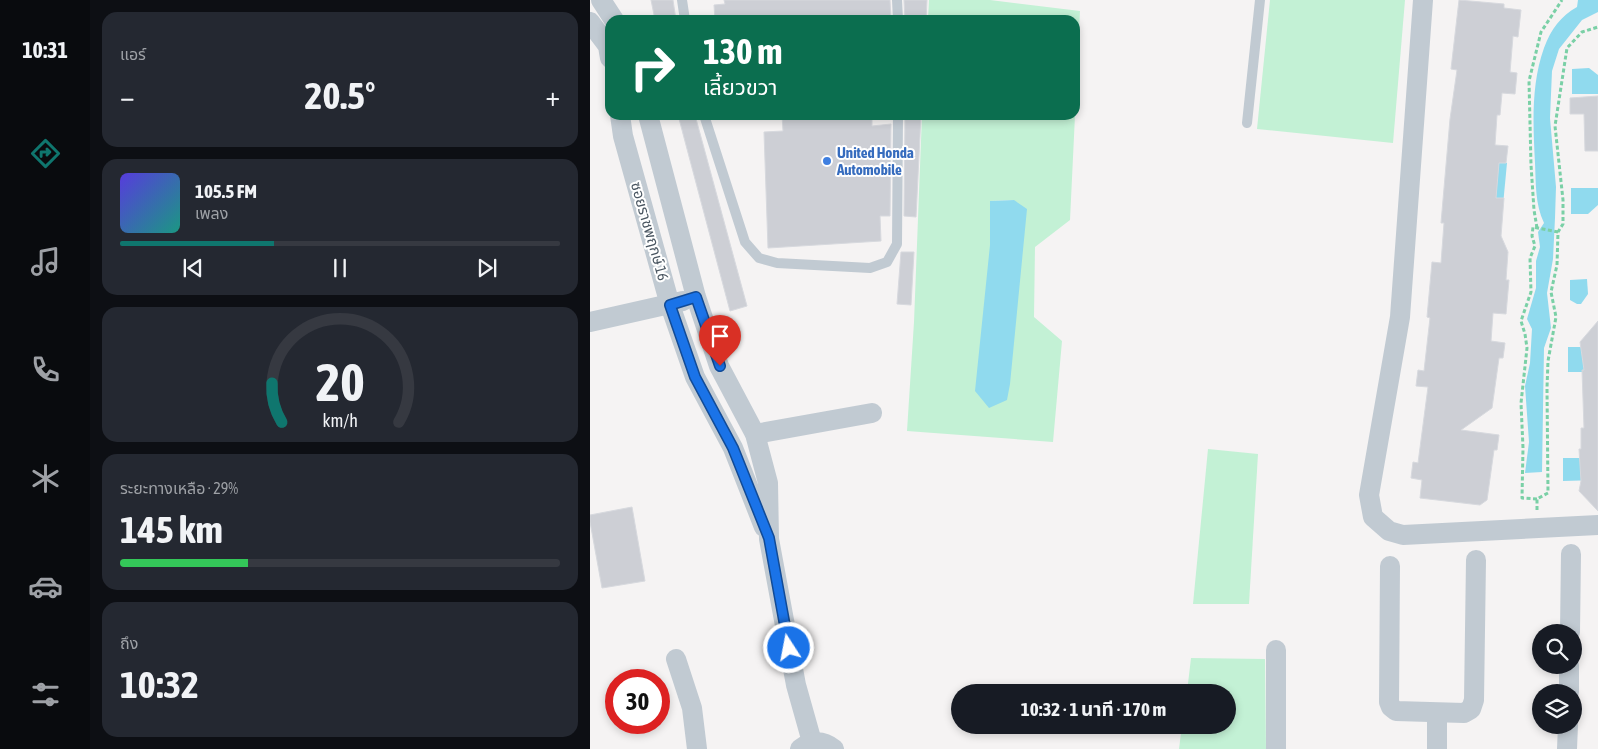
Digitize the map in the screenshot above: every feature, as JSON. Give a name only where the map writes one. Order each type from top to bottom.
[{"type":"street","points":[[601,0],[611,15]]},
{"type":"street","points":[[1423,0],[1400,317],[1369,495],[1373,517],[1389,531],[1403,535],[1598,526]]},
{"type":"street","points":[[590,22],[605,42]]},
{"type":"street","name":"ซอยราชพฤกษ์ 16","points":[[621,120],[623,136],[670,305],[695,377],[733,448],[769,538]]},
{"type":"street","name":"ซอยราชพฤกษ์ 16","points":[[649,120],[696,297],[720,366],[755,434],[768,483],[769,538],[806,746],[820,742],[834,749]]},
{"type":"street","points":[[590,322],[670,305],[696,297]]},
{"type":"street","points":[[755,434],[872,413]]},
{"type":"street","points":[[1570,624],[1571,554]]},
{"type":"street","points":[[1390,566],[1389,702],[1391,707],[1396,712],[1464,713],[1471,709],[1474,700],[1476,560]]},
{"type":"street","points":[[1276,650],[1276,749]]},
{"type":"street","points":[[676,659],[692,708],[697,749]]},
{"type":"street","points":[[1437,713],[1437,749]]},
{"type":"street","points":[[1567,749],[1568,734]]},
{"type":"lane","points":[[682,0],[684,15]]},
{"type":"lane","points":[[898,0],[898,15]]},
{"type":"lane","points":[[1247,123],[1260,0]]},
{"type":"lane","points":[[706,120],[745,242],[759,258],[776,263],[870,268],[887,262],[897,244],[898,120]]},
{"type":"path","points":[[1537,228],[1532,187],[1529,81],[1541,32],[1562,0]]},
{"type":"path","points":[[1558,232],[1533,227],[1532,236],[1535,246],[1530,258],[1530,292],[1521,321],[1526,334],[1527,348],[1521,404],[1523,448],[1522,498],[1537,499],[1548,493],[1548,361],[1556,317],[1551,292],[1557,265],[1558,232],[1563,224],[1563,200],[1555,126],[1567,48],[1582,32],[1598,27]]},
{"type":"path","points":[[1537,499],[1538,528]]},
{"type":"green space","points":[[929,0],[990,0],[1080,11],[1080,15],[928,15]]},
{"type":"green space","points":[[1270,0],[1405,0],[1393,143],[1257,129]]},
{"type":"green space","points":[[922,120],[1075,120],[1070,220],[1035,247],[1034,317],[1062,341],[1053,442],[907,431],[914,322]],"holes":[[[1014,200],[990,245],[990,201]]]},
{"type":"green space","points":[[1208,449],[1258,454],[1249,604],[1193,604]]},
{"type":"green space","points":[[1191,658],[1265,659],[1266,749],[1179,749],[1181,734],[1236,734],[1236,684],[1188,684]]},
{"type":"water","points":[[1578,0],[1598,0],[1598,12],[1582,20],[1559,49],[1552,71],[1550,118],[1556,187],[1553,259],[1547,293],[1551,328],[1544,348],[1542,472],[1525,473],[1529,442],[1525,386],[1530,363],[1532,329],[1527,319],[1536,288],[1536,261],[1540,247],[1538,232],[1544,223],[1537,201],[1534,119],[1535,90],[1540,62],[1547,41],[1561,19],[1577,7]]},
{"type":"water","points":[[1589,68],[1598,75],[1598,94],[1572,94],[1572,69]]},
{"type":"water","points":[[1497,162],[1507,163],[1503,205],[1493,204]]},
{"type":"water","points":[[1571,188],[1598,188],[1598,205],[1588,214],[1571,214]]},
{"type":"water","points":[[1014,200],[1027,209],[1010,384],[1007,400],[989,408],[975,391],[990,245],[990,201]]},
{"type":"water","points":[[1587,279],[1588,294],[1581,304],[1570,300],[1570,280]]},
{"type":"water","points":[[1568,347],[1580,347],[1598,354],[1598,372],[1568,372]]},
{"type":"water","points":[[1563,458],[1598,458],[1598,480],[1563,481]]},
{"type":"building","points":[[651,0],[673,0],[675,15],[654,15]]},
{"type":"building","points":[[724,0],[890,0],[891,15],[715,15],[714,5],[725,4]]},
{"type":"building","points":[[904,0],[927,0],[926,15],[905,15]]},
{"type":"building","points":[[1459,0],[1504,4],[1504,8],[1521,10],[1518,37],[1513,36],[1510,72],[1517,73],[1515,94],[1502,93],[1500,115],[1497,115],[1495,145],[1508,146],[1506,163],[1499,163],[1496,198],[1504,198],[1501,236],[1508,252],[1506,280],[1509,280],[1506,314],[1493,313],[1491,341],[1505,343],[1503,358],[1499,358],[1492,408],[1461,430],[1499,435],[1497,450],[1494,450],[1487,500],[1480,505],[1420,498],[1422,480],[1411,478],[1413,462],[1418,463],[1428,387],[1416,386],[1418,370],[1424,371],[1430,318],[1427,317],[1432,262],[1441,263],[1444,223],[1441,223],[1450,119],[1457,70],[1451,69]]},
{"type":"building","points":[[1598,96],[1598,151],[1585,151],[1584,114],[1570,114],[1570,98]]},
{"type":"building","points":[[679,120],[696,120],[747,306],[730,311]]},
{"type":"building","name":"United Honda Automobile","points":[[782,120],[872,120],[872,126],[891,124],[890,216],[880,216],[881,241],[768,248],[764,132],[783,131]]},
{"type":"building","points":[[905,120],[921,120],[916,217],[904,216]]},
{"type":"building","points":[[901,252],[914,252],[911,305],[897,304]]},
{"type":"building","points":[[1598,321],[1598,511],[1579,491],[1581,481],[1579,449],[1581,449],[1581,428],[1584,428],[1582,370],[1584,370],[1580,342]]},
{"type":"building","points":[[632,507],[645,581],[602,588],[590,515]]},
{"type":"place","name":"United Honda Automobile","points":[[827,161]]},
{"type":"route","points":[[720,366],[696,297],[670,305],[695,377],[733,448],[769,538],[789,648]]}]
